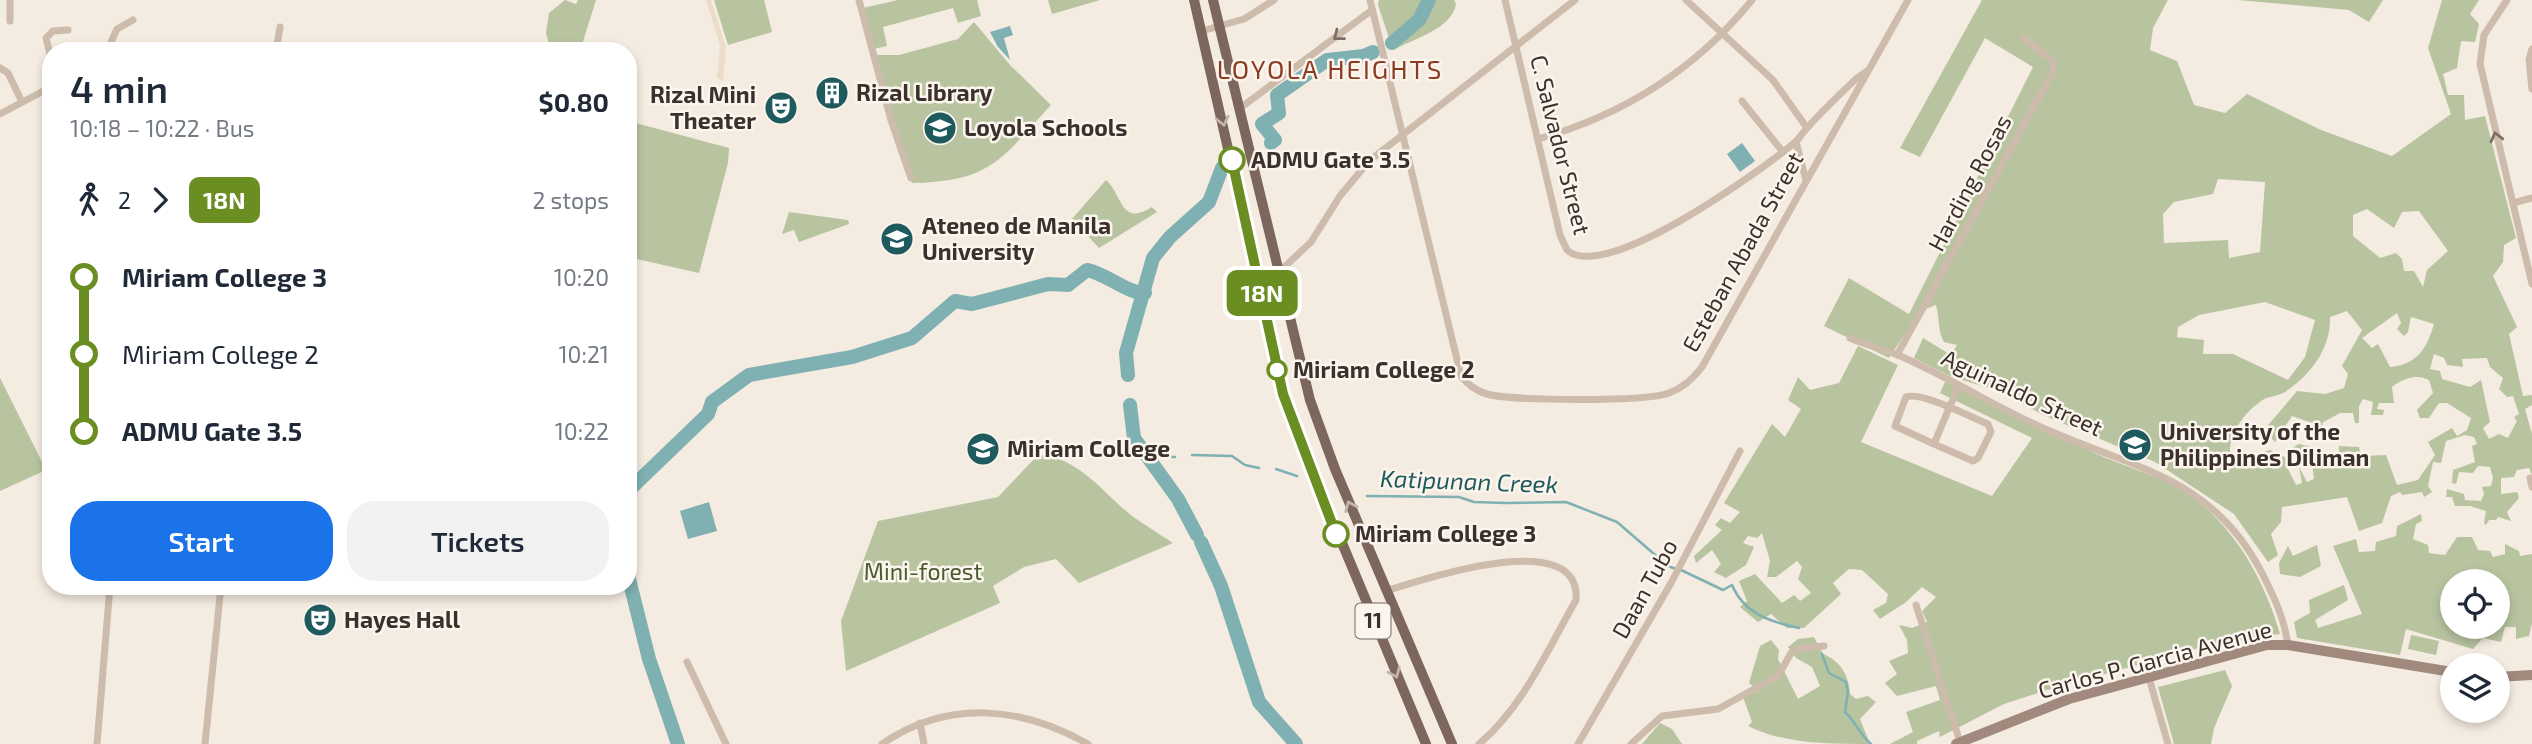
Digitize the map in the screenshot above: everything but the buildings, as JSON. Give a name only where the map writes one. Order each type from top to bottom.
[{"type":"main road","name":"11","points":[[1194,0],[1289,416],[1426,744]]},
{"type":"main road","name":"11","points":[[1213,0],[1310,400],[1335,469],[1452,744]]},
{"type":"main road","name":"Carlos P. Garcia Avenue","points":[[1958,743],[2040,709],[2267,645],[2288,645],[2440,670]]},
{"type":"main road","points":[[2510,676],[2532,675]]},
{"type":"street","points":[[10,0],[10,21]]},
{"type":"street","points":[[859,0],[894,130],[911,178]]},
{"type":"street","points":[[1202,31],[1244,19],[1274,0]]},
{"type":"street","name":"Esteban Abada Street","points":[[1370,0],[1457,366],[1467,384],[1477,390],[1502,397],[1639,399],[1665,395],[1684,386],[1702,367],[1908,0]]},
{"type":"street","name":"C. Salvador Street","points":[[1505,0],[1560,235],[1567,250],[1583,257],[1610,252],[1694,214],[1726,195],[1796,142],[1857,78],[1868,71]]},
{"type":"street","points":[[1261,289],[1311,242],[1353,178],[1403,132],[1575,0]]},
{"type":"street","points":[[1686,0],[1773,80],[1807,128]]},
{"type":"street","points":[[1538,139],[1580,125],[1631,102],[1679,71],[1721,35],[1752,0]]},
{"type":"street","points":[[2507,0],[2484,35],[2480,64],[2532,284]]},
{"type":"street","points":[[1239,110],[1372,10]]},
{"type":"street","points":[[111,42],[117,29],[133,20]]},
{"type":"street","points":[[277,42],[280,27]]},
{"type":"street","points":[[47,42],[46,38],[53,31],[68,30]]},
{"type":"street","name":"Harding Rosas","points":[[1898,355],[2054,70],[2053,61],[2024,37]]},
{"type":"street","points":[[2532,49],[2529,60],[2532,89]]},
{"type":"street","points":[[0,68],[8,73],[22,102]]},
{"type":"street","points":[[0,114],[42,92]]},
{"type":"street","points":[[1742,101],[1783,152]]},
{"type":"street","points":[[1796,142],[1806,180]]},
{"type":"street","points":[[2513,203],[2532,198]]},
{"type":"street","name":"Aguinaldo Street","points":[[1850,338],[1898,355],[2043,429],[2177,482],[2221,516],[2256,561],[2283,615],[2288,645]]},
{"type":"street","points":[[1934,444],[1959,386]]},
{"type":"street","points":[[1914,395],[1949,408],[1987,424],[1991,432],[1978,458],[1973,461],[1895,426],[1906,397],[1914,395]]},
{"type":"street","name":"Daan Tubo","points":[[1578,744],[1671,583],[1740,451]]},
{"type":"street","points":[[1386,591],[1447,573],[1526,561],[1552,563],[1572,582],[1576,600],[1507,716],[1479,744]]},
{"type":"street","points":[[97,744],[109,595]]},
{"type":"street","points":[[205,744],[220,595]]},
{"type":"street","points":[[1916,605],[1958,743]]},
{"type":"street","points":[[1630,744],[1662,716],[1718,709],[1778,676],[1791,653],[1802,648],[1824,646]]},
{"type":"street","points":[[687,662],[726,744]]},
{"type":"street","points":[[2149,678],[2168,744]]},
{"type":"street","points":[[882,744],[920,723],[952,714],[981,712],[1033,718],[1088,744]]},
{"type":"street","points":[[920,723],[924,744]]},
{"type":"green space","points":[[565,0],[576,4],[578,0],[596,0],[583,42],[548,42],[546,33],[549,13]]},
{"type":"green space","points":[[714,0],[764,0],[772,32],[728,45]]},
{"type":"green space","points":[[898,0],[977,0],[981,16],[958,23],[953,8],[883,27],[887,46],[873,49],[863,8]]},
{"type":"green space","points":[[1048,0],[1100,0],[1052,14]]},
{"type":"green space","points":[[1379,0],[1454,0],[1456,4],[1453,13],[1440,27],[1393,50],[1378,5]]},
{"type":"green space","points":[[1982,0],[2168,0],[2153,28],[2150,50],[2177,61],[2194,105],[2225,113],[2247,94],[2321,130],[2392,156],[2451,114],[2428,48],[2442,0],[2479,0],[2470,14],[2479,24],[2475,42],[2461,41],[2457,68],[2443,74],[2448,95],[2464,95],[2465,120],[2485,116],[2516,238],[2504,245],[2503,262],[2493,276],[2517,327],[2509,334],[2523,396],[2532,395],[2532,405],[2525,409],[2532,434],[2532,475],[2529,468],[2517,470],[2514,477],[2501,478],[2501,494],[2517,492],[2519,498],[2507,512],[2511,521],[2498,517],[2496,520],[2489,520],[2486,525],[2486,511],[2470,506],[2455,506],[2452,497],[2446,497],[2447,489],[2464,494],[2465,500],[2481,501],[2484,494],[2482,487],[2491,486],[2493,478],[2490,467],[2478,466],[2473,473],[2459,472],[2456,484],[2452,483],[2453,470],[2475,462],[2472,446],[2477,444],[2474,437],[2465,435],[2446,441],[2441,463],[2433,462],[2428,486],[2432,492],[2424,497],[2422,492],[2402,495],[2400,492],[2391,496],[2382,523],[2359,531],[2347,497],[2282,507],[2281,522],[2271,534],[2278,555],[2268,562],[2234,514],[2155,462],[2043,415],[2001,392],[1950,376],[1914,358],[1923,338],[1951,355],[1957,345],[1944,342],[1936,305],[1920,311],[1889,358],[1824,326],[1849,278],[1909,314],[2033,67],[1985,38],[1920,157],[1900,148]],"holes":[[[2218,179],[2265,182],[2260,252],[2229,258],[2228,240],[2164,243],[2163,214],[2174,202],[2213,194]],[[2367,209],[2394,228],[2402,212],[2419,211],[2448,251],[2427,270],[2423,287],[2414,271],[2404,271],[2402,259],[2396,253],[2380,258],[2353,236],[2353,215]],[[2265,302],[2315,320],[2305,357],[2288,380],[2233,354],[2203,354],[2204,340],[2177,337],[2178,327],[2199,315]],[[2347,311],[2362,330],[2342,366],[2348,374],[2344,388],[2325,394],[2297,391],[2264,430],[2275,442],[2292,416],[2312,423],[2322,434],[2325,432],[2322,423],[2340,413],[2353,413],[2355,423],[2359,423],[2359,406],[2363,399],[2373,402],[2371,415],[2383,415],[2384,410],[2377,409],[2379,403],[2394,403],[2392,387],[2409,378],[2424,378],[2429,380],[2433,393],[2417,410],[2420,418],[2429,418],[2439,403],[2447,403],[2471,418],[2467,430],[2457,436],[2452,428],[2428,442],[2435,455],[2418,480],[2397,485],[2386,455],[2361,456],[2359,447],[2339,446],[2339,464],[2323,467],[2316,448],[2299,444],[2292,448],[2294,453],[2299,451],[2312,463],[2314,479],[2307,482],[2299,467],[2302,483],[2296,485],[2287,467],[2289,459],[2270,450],[2244,456],[2230,451],[2235,430],[2249,412],[2262,400],[2285,392],[2303,378],[2323,350],[2330,317]],[[2397,313],[2401,323],[2397,329],[2404,336],[2408,332],[2411,317],[2434,324],[2420,354],[2407,363],[2390,367],[2378,344],[2372,348],[2362,338]],[[2434,354],[2444,358],[2447,365],[2463,367],[2462,359],[2487,358],[2490,367],[2503,378],[2499,389],[2507,397],[2513,396],[2519,414],[2514,417],[2517,421],[2508,438],[2499,434],[2489,439],[2483,428],[2490,422],[2481,380],[2470,387],[2442,379],[2440,371],[2430,369]]]},
{"type":"green space","points":[[2238,0],[2383,0],[2369,22],[2349,10]]},
{"type":"green space","points":[[974,22],[1010,65],[1051,105],[1006,153],[978,172],[960,178],[912,183],[874,55],[899,55],[958,39]]},
{"type":"green space","points":[[637,123],[729,148],[728,163],[699,273],[637,259]]},
{"type":"green space","points":[[1106,180],[1128,211],[1142,212],[1152,207],[1157,212],[1099,248],[1072,219]]},
{"type":"green space","points":[[789,212],[848,220],[849,224],[799,242],[794,230],[782,234]]},
{"type":"green space","points":[[1858,346],[1898,365],[1861,442],[1992,496],[2032,438],[1940,393],[1945,382],[2108,459],[2152,475],[2189,495],[2225,527],[2240,546],[2264,589],[2280,634],[2206,646],[2047,690],[2004,704],[1940,737],[1939,731],[1917,741],[1917,744],[1890,744],[1913,732],[1906,712],[1940,700],[1936,686],[1897,696],[1885,683],[1897,674],[1889,661],[1908,653],[1907,640],[1899,625],[1912,628],[1927,622],[1922,611],[1936,597],[1922,587],[1906,602],[1880,619],[1873,610],[1886,603],[1888,594],[1862,570],[1849,569],[1833,583],[1841,594],[1804,628],[1787,628],[1771,614],[1758,622],[1740,607],[1747,601],[1739,581],[1755,574],[1782,603],[1794,595],[1800,601],[1811,593],[1798,579],[1802,567],[1797,561],[1776,577],[1767,577],[1770,561],[1762,533],[1757,538],[1748,536],[1743,543],[1754,547],[1746,565],[1726,578],[1714,572],[1721,564],[1712,550],[1696,563],[1694,556],[1722,530],[1715,525],[1721,518],[1730,523],[1740,512],[1724,503],[1772,424],[1785,437],[1801,409],[1788,400],[1798,377],[1810,390],[1839,383]]},
{"type":"green space","points":[[0,378],[42,462],[42,472],[0,491]]},
{"type":"green space","name":"Mini-forest","points":[[1038,455],[1052,457],[1078,469],[1132,516],[1173,543],[1079,583],[1056,559],[1024,567],[993,586],[1000,603],[846,671],[841,621],[878,521],[998,497]]},
{"type":"green space","points":[[2421,514],[2422,521],[2416,524],[2413,539],[2428,545],[2429,553],[2445,555],[2457,537],[2472,537],[2478,550],[2490,551],[2493,557],[2505,554],[2505,544],[2519,551],[2520,556],[2532,554],[2532,623],[2529,636],[2516,639],[2516,627],[2510,627],[2510,569],[2440,569],[2440,639],[2482,639],[2473,649],[2406,629],[2400,655],[2297,638],[2294,622],[2310,613],[2309,600],[2344,585],[2348,600],[2315,620],[2318,628],[2362,614],[2333,546],[2356,539],[2359,552],[2375,551],[2376,542],[2396,536],[2397,526]]},
{"type":"green space","points":[[2317,545],[2321,566],[2300,577],[2280,574],[2279,563],[2288,546],[2293,556]]},
{"type":"green space","points":[[2411,635],[2439,641],[2436,655],[2408,649]]},
{"type":"green space","points":[[1814,637],[1823,654],[1843,670],[1850,694],[1856,699],[1868,696],[1876,702],[1860,719],[1870,744],[1791,740],[1748,726],[1752,722],[1743,697],[1759,691],[1749,683],[1760,646],[1771,640],[1779,650],[1778,659],[1798,699],[1820,686],[1812,667],[1796,658],[1788,647],[1798,639]]},
{"type":"green space","points":[[2225,670],[2232,686],[2214,728],[2211,744],[2174,744],[2158,687]]},
{"type":"green space","points":[[1660,723],[1672,729],[1682,744],[1642,744]]},
{"type":"shaded area","points":[[706,0],[711,0],[726,47],[723,81],[717,78],[720,45]]},
{"type":"water","points":[[1010,26],[1013,35],[1004,38],[1010,60],[998,47],[990,32]]},
{"type":"water","points":[[1742,143],[1755,161],[1740,172],[1727,154]]},
{"type":"water","points":[[709,502],[717,531],[688,539],[680,511]]},
{"type":"waterway","points":[[1392,43],[1419,20],[1429,0]]},
{"type":"waterway","points":[[1271,143],[1275,140],[1262,124],[1279,113],[1277,95],[1327,60],[1364,56],[1373,52]]},
{"type":"waterway","points":[[1128,375],[1126,353],[1153,258],[1170,237],[1209,202],[1222,168]]},
{"type":"waterway","points":[[637,482],[708,414],[712,402],[749,375],[852,357],[912,338],[955,301],[972,304],[1048,284],[1068,285],[1087,270],[1132,291],[1145,293]]},
{"type":"waterway","points":[[1130,405],[1134,438],[1178,499],[1197,535]]},
{"type":"waterway","name":"Katipunan Creek","points":[[1192,455],[1232,456],[1245,465],[1259,468]]},
{"type":"waterway","name":"Katipunan Creek","points":[[1149,456],[1175,457]]},
{"type":"waterway","name":"Katipunan Creek","points":[[1276,469],[1297,476]]},
{"type":"waterway","name":"Katipunan Creek","points":[[1367,496],[1459,497],[1474,502],[1506,503],[1566,502],[1617,522],[1668,566],[1676,569]]},
{"type":"waterway","points":[[1201,542],[1221,586],[1259,702],[1296,744]]},
{"type":"waterway","name":"Katipunan Creek","points":[[1681,570],[1723,590],[1732,585],[1751,610],[1778,623],[1799,628]]},
{"type":"waterway","points":[[633,595],[649,659],[678,744]]},
{"type":"waterway","name":"Katipunan Creek","points":[[1822,654],[1829,673],[1846,682],[1848,692],[1845,712],[1871,744]]},
{"type":"bus line","name":"18N","points":[[1232,160],[1289,416],[1336,534]]},
{"type":"place","name":"Rizal Library","points":[[832,93]]},
{"type":"place","name":"Rizal Mini Theater","points":[[781,108]]},
{"type":"place","name":"Loyola Schools","points":[[940,128]]},
{"type":"place","name":"ADMU Gate 3.5","points":[[1232,160]]},
{"type":"place","name":"Ateneo de Manila University","points":[[897,239]]},
{"type":"place","name":"Miriam College 2","points":[[1277,370]]},
{"type":"place","name":"University of the Philippines Diliman","points":[[2135,445]]},
{"type":"place","name":"Miriam College","points":[[983,449]]},
{"type":"place","name":"Miriam College 3","points":[[1336,534]]},
{"type":"place","name":"Hayes Hall","points":[[320,620]]},
{"type":"district","name":"LOYOLA HEIGHTS","points":[[1330,70]]}]
